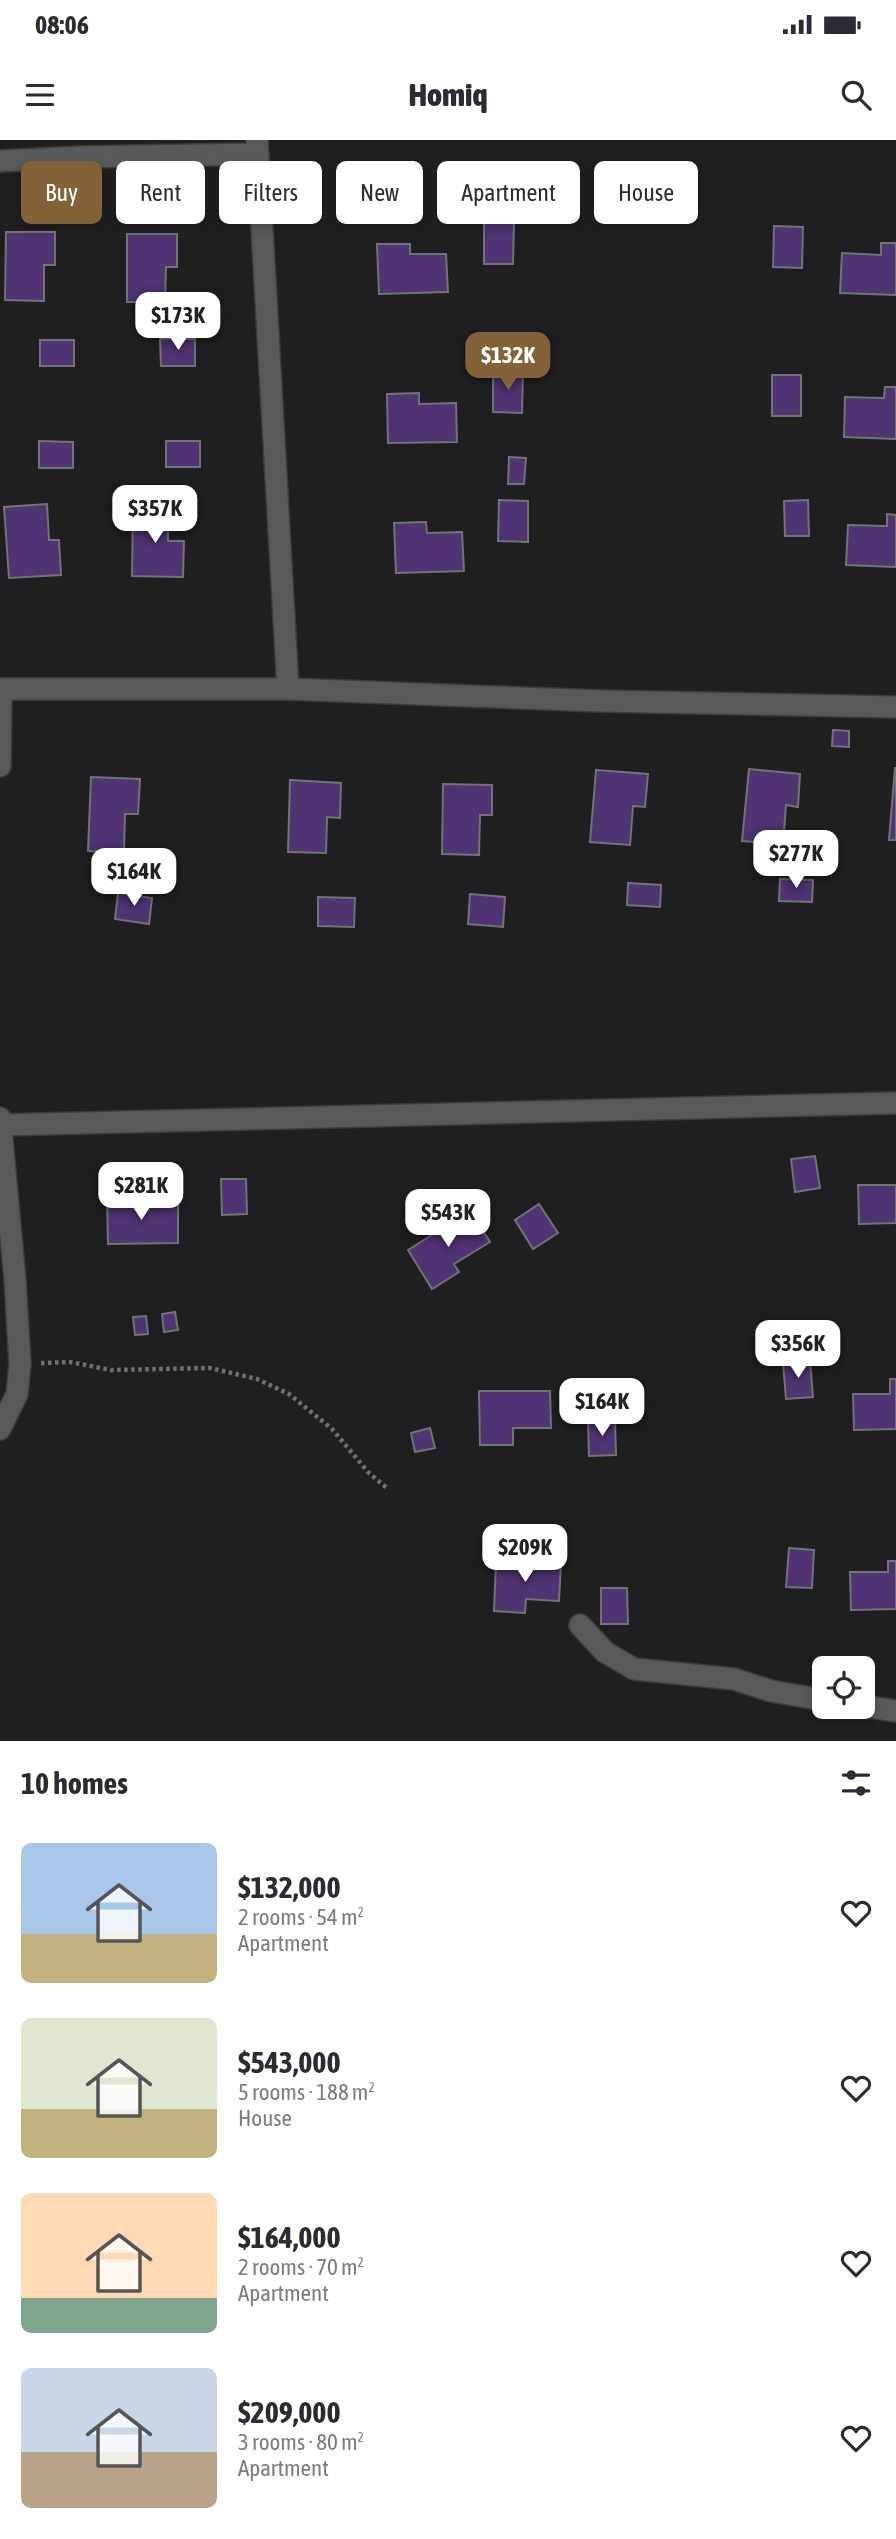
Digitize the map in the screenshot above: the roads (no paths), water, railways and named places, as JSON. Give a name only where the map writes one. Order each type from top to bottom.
[{"type":"street","points":[[0,161],[258,147],[288,689]]},
{"type":"street","points":[[0,766],[1,689],[288,689],[600,701],[896,707]]},
{"type":"street","points":[[0,1125],[896,1103]]},
{"type":"street","points":[[0,1118],[20,1364],[17,1394],[0,1429]]},
{"type":"street","points":[[580,1625],[605,1652],[634,1669],[734,1679],[771,1691],[812,1698]]},
{"type":"street","points":[[875,1708],[896,1712]]}]
